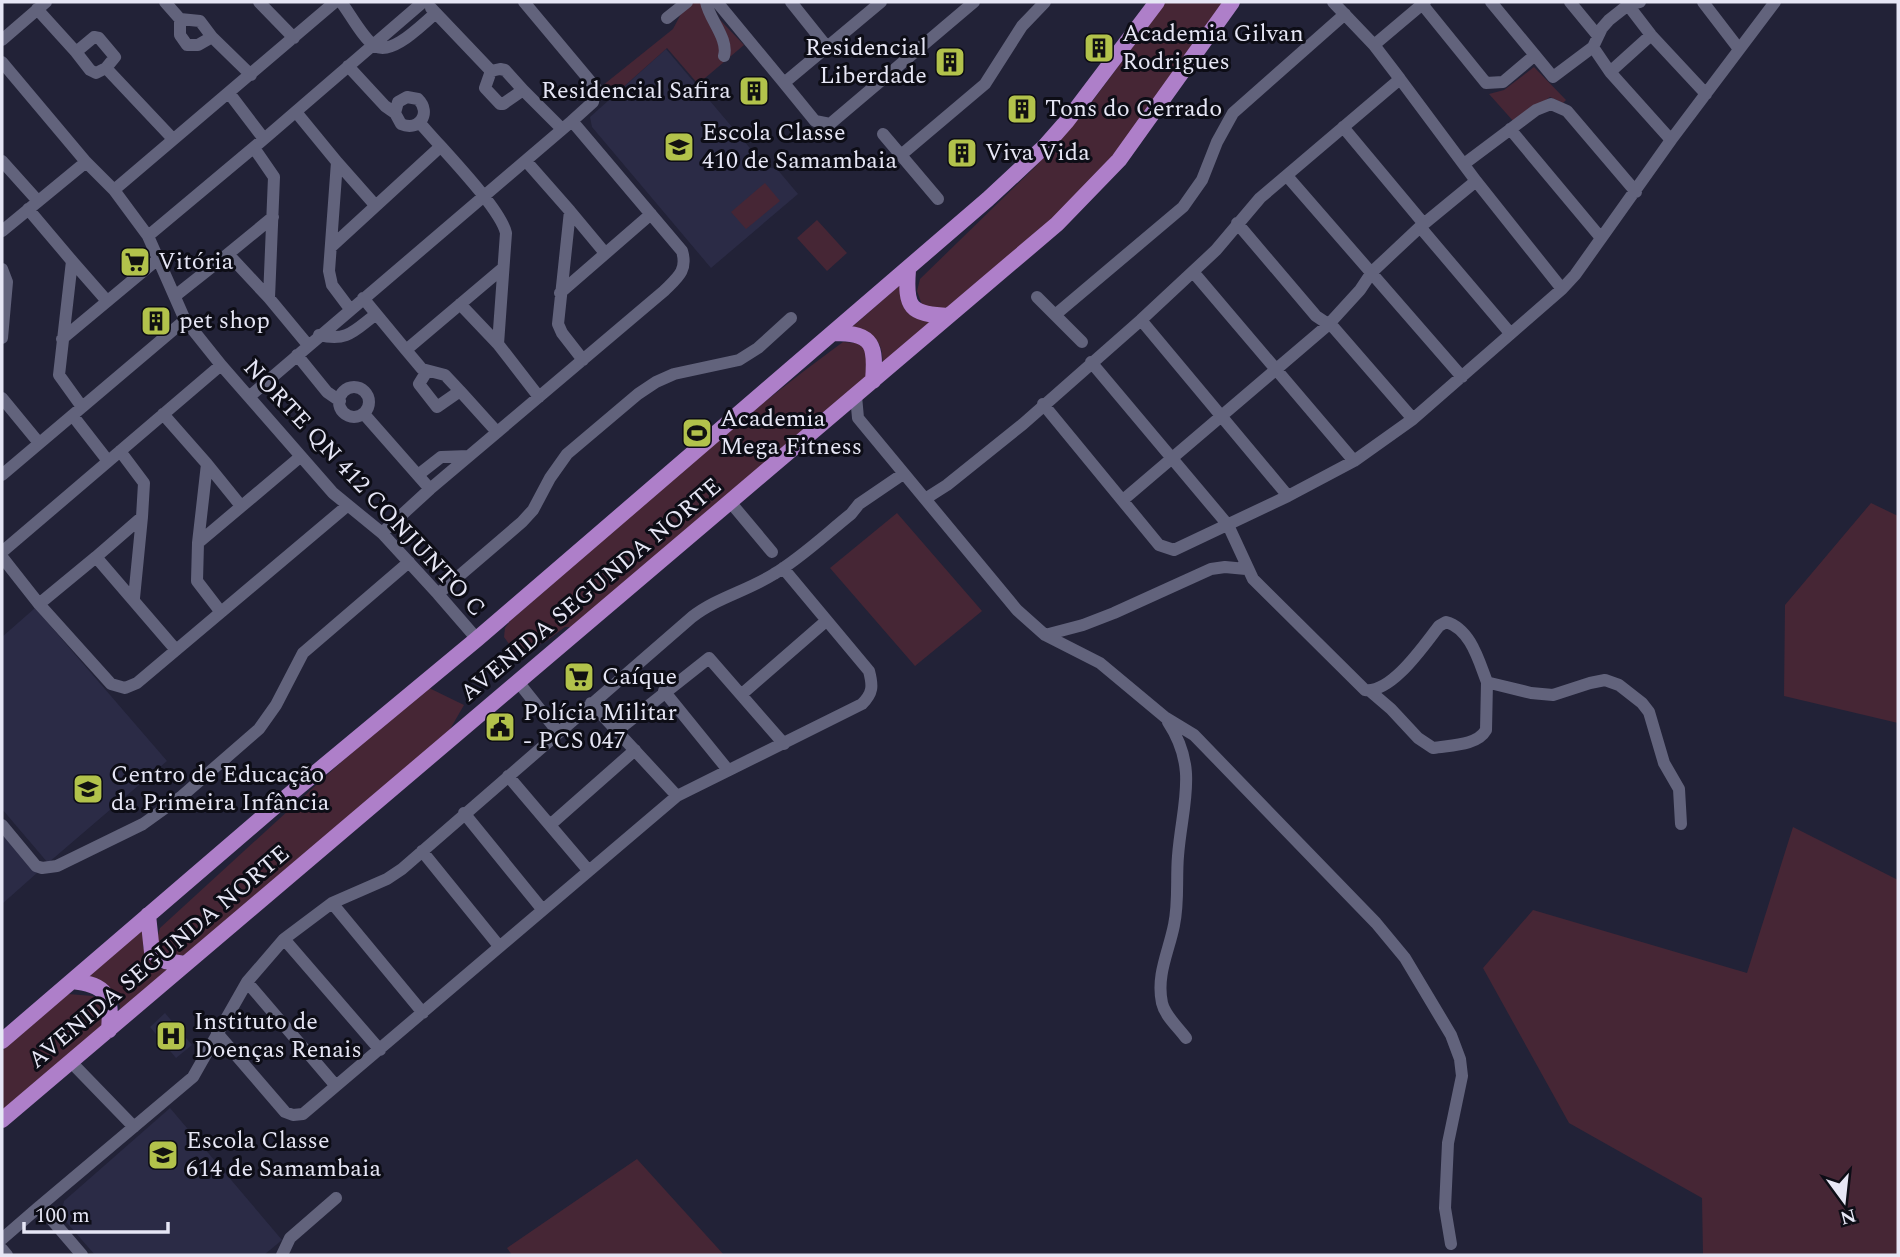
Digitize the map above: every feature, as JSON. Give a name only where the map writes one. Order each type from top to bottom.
[{"type":"main road","name":"AVENIDA SEGUNDA NORTE","points":[[2,1041],[477,639],[988,200],[1045,146],[1157,2]]},
{"type":"main road","name":"AVENIDA SEGUNDA NORTE","points":[[2,1121],[1057,224],[1119,160],[1232,2]]},
{"type":"main road","points":[[908,270],[909,299],[914,308],[925,315],[948,316]]},
{"type":"main road","points":[[835,332],[852,333],[867,339],[873,348],[875,359],[873,381]]},
{"type":"main road","points":[[148,915],[152,952],[165,961],[185,964]]},
{"type":"main road","points":[[72,981],[91,983],[105,992],[111,1011],[109,1030]]},
{"type":"street","points":[[165,2],[180,19],[180,35],[187,45],[198,45],[212,37]]},
{"type":"street","points":[[259,2],[293,38]]},
{"type":"street","points":[[114,190],[335,2]]},
{"type":"street","points":[[341,2],[372,44],[383,48],[398,44],[436,13]]},
{"type":"street","points":[[148,236],[296,112],[372,44],[425,2],[491,71]]},
{"type":"street","points":[[250,396],[593,102],[596,88],[524,2]]},
{"type":"street","points":[[667,18],[687,2]]},
{"type":"street","points":[[706,2],[726,48],[724,56]]},
{"type":"street","points":[[716,2],[815,121],[831,124],[974,2]]},
{"type":"street","points":[[791,2],[827,47]]},
{"type":"street","points":[[784,83],[827,47],[866,6],[881,2]]},
{"type":"street","points":[[901,155],[985,84],[1022,26],[1045,2]]},
{"type":"street","points":[[1333,2],[1374,45],[1476,181],[1562,289]]},
{"type":"street","points":[[1491,2],[1553,77],[1595,41],[1602,28],[1634,3],[1651,36],[1706,94]]},
{"type":"street","points":[[1570,2],[1595,41],[1610,72],[1671,140]]},
{"type":"street","points":[[1703,2],[1739,49]]},
{"type":"street","points":[[1043,404],[1159,545],[1174,550],[1228,526],[1354,461],[1413,419],[1575,275],[1671,140],[1776,2]]},
{"type":"street","points":[[1374,45],[1424,3],[1486,83],[1503,82],[1535,55]]},
{"type":"street","points":[[2,40],[42,6],[90,71],[96,73],[106,68],[114,57],[99,37],[94,37],[76,52]]},
{"type":"street","points":[[1055,315],[1183,208],[1202,180],[1217,142],[1233,113],[1345,15]]},
{"type":"street","points":[[180,19],[200,21],[212,37],[251,75]]},
{"type":"street","points":[[1610,72],[1651,36]]},
{"type":"street","name":"NORTE QN 412 CONJUNTO C","points":[[2,62],[86,162],[114,190],[148,236],[185,320],[221,365],[300,457],[346,506],[382,533],[477,639]]},
{"type":"street","points":[[348,66],[385,106],[395,113]]},
{"type":"street","points":[[106,68],[173,139]]},
{"type":"street","points":[[382,533],[430,489],[664,291],[683,272],[685,266],[682,251],[567,125],[523,90],[505,70],[500,68],[491,71]]},
{"type":"street","points":[[491,71],[485,88],[500,104],[523,90]]},
{"type":"street","points":[[925,499],[947,485],[1141,320],[1194,273],[1260,198],[1400,79]]},
{"type":"street","points":[[229,93],[264,139]]},
{"type":"street","points":[[413,97],[422,103],[424,108],[420,123],[407,127],[397,119],[395,113],[395,107],[402,99],[413,97]]},
{"type":"street","points":[[1464,164],[1544,105],[1559,105],[1636,192]]},
{"type":"street","points":[[296,112],[375,205]]},
{"type":"street","points":[[420,123],[484,197],[505,227],[498,344]]},
{"type":"street","points":[[1343,127],[1510,333]]},
{"type":"street","points":[[1510,129],[1601,238]]},
{"type":"street","points":[[883,134],[938,199]]},
{"type":"street","points":[[331,247],[440,147]]},
{"type":"street","points":[[254,148],[274,177],[269,298]]},
{"type":"street","points":[[2,161],[72,261],[107,301]]},
{"type":"street","points":[[526,161],[605,253]]},
{"type":"street","points":[[5,226],[86,162]]},
{"type":"street","points":[[337,162],[329,271],[332,285],[350,309]]},
{"type":"street","points":[[1287,176],[1462,377]]},
{"type":"street","points":[[1124,500],[1328,324],[1350,302],[1372,272],[1476,181]]},
{"type":"street","points":[[570,211],[558,327],[583,360]]},
{"type":"street","points":[[560,293],[651,214]]},
{"type":"street","points":[[175,296],[273,217]]},
{"type":"street","points":[[1237,223],[1316,316],[1328,324],[1413,419]]},
{"type":"street","points":[[228,254],[308,345]]},
{"type":"street","points":[[62,339],[158,259]]},
{"type":"street","points":[[72,261],[59,374],[77,411],[108,461]]},
{"type":"street","points":[[406,350],[503,268]]},
{"type":"street","points":[[2,269],[7,282],[2,338]]},
{"type":"street","points":[[1194,273],[1354,461]]},
{"type":"street","points":[[1037,297],[1082,342]]},
{"type":"street","points":[[363,299],[422,369],[444,375],[497,432]]},
{"type":"street","points":[[460,304],[498,344],[539,397]]},
{"type":"street","points":[[320,335],[333,338],[349,336],[375,315]]},
{"type":"street","points":[[438,594],[522,522],[533,510],[567,454],[638,394],[674,374],[739,360],[758,348],[791,318]]},
{"type":"street","points":[[2,475],[185,320]]},
{"type":"street","points":[[1141,320],[1288,496]]},
{"type":"street","points":[[297,355],[327,392],[340,401]]},
{"type":"street","points":[[1091,362],[1228,526],[1246,569],[1270,598],[1365,690],[1370,691],[1418,738],[1433,748],[1477,740],[1486,730],[1488,682],[1469,641],[1456,626],[1446,622],[1397,676],[1370,691]]},
{"type":"street","points":[[221,365],[2,554],[39,604],[75,645],[117,688],[130,687],[346,506]]},
{"type":"street","points":[[427,371],[419,384],[437,407],[460,391]]},
{"type":"street","points":[[352,388],[364,391],[369,403],[363,414],[347,415],[343,412],[340,401],[342,395],[352,388]]},
{"type":"street","points":[[856,396],[858,418],[1017,610],[1045,635],[1100,663],[1166,718],[1194,735],[1376,923],[1405,958],[1451,1035],[1460,1059],[1462,1076],[1448,1143],[1445,1208],[1451,1244]]},
{"type":"street","points":[[2,398],[39,443]]},
{"type":"street","points":[[837,412],[858,418]]},
{"type":"street","points":[[163,414],[241,506]]},
{"type":"street","points":[[363,414],[430,489]]},
{"type":"street","points":[[120,451],[144,483],[134,598]]},
{"type":"street","points":[[418,475],[441,457],[469,456]]},
{"type":"street","points":[[198,543],[300,457]]},
{"type":"street","points":[[206,464],[197,582],[220,611]]},
{"type":"street","points":[[2,1239],[193,1077],[247,982],[284,939],[332,903],[387,879],[402,869],[703,608],[752,586],[783,568],[851,514],[859,504],[904,474]]},
{"type":"street","points":[[731,503],[772,552]]},
{"type":"street","points":[[39,604],[142,517]]},
{"type":"street","points":[[96,556],[176,650]]},
{"type":"street","points":[[2,825],[36,866],[42,869],[57,866],[143,824],[182,796],[259,729],[276,705],[303,653],[409,562]]},
{"type":"street","points":[[217,1033],[285,1112],[303,1114],[677,796],[862,704],[871,695],[873,684],[869,671],[783,568]]},
{"type":"street","points":[[1045,635],[1114,613],[1211,569],[1246,569]]},
{"type":"street","points":[[742,694],[826,621]]},
{"type":"street","points":[[618,730],[709,657],[784,744]]},
{"type":"street","points":[[1488,682],[1531,694],[1553,695],[1590,682],[1605,680],[1619,685],[1649,712],[1664,763],[1679,789],[1681,824]]},
{"type":"street","points":[[519,683],[558,732]]},
{"type":"street","points":[[664,691],[728,771]]},
{"type":"street","points":[[591,703],[677,796]]},
{"type":"street","points":[[1166,718],[1184,754],[1187,772],[1178,851],[1177,909],[1160,988],[1166,1011],[1186,1038]]},
{"type":"street","points":[[550,825],[635,750]]},
{"type":"street","points":[[508,776],[587,870]]},
{"type":"street","points":[[464,813],[542,909]]},
{"type":"street","points":[[422,851],[499,946]]},
{"type":"street","points":[[332,903],[423,1013]]},
{"type":"street","points":[[284,939],[380,1050]]},
{"type":"street","points":[[247,982],[336,1086]]},
{"type":"street","points":[[71,1062],[134,1127]]},
{"type":"street","points":[[282,1255],[290,1238],[336,1198]]},
{"type":"street","points":[[40,1206],[82,1255]]},
{"type":"street","points":[[2,1249],[7,1255]]},
{"type":"shaded area","points":[[695,2],[703,2],[744,45],[698,84],[667,48],[611,98],[602,86],[673,29],[683,10]]},
{"type":"shaded area","points":[[1166,2],[1228,2],[1117,159],[1054,223],[946,308],[935,310],[922,305],[917,291],[920,279],[1035,167],[1083,114]]},
{"type":"shaded area","name":"Escola Classe 410 de Samambaia","points":[[666,49],[766,167],[777,169],[798,194],[711,268],[592,127],[590,117]]},
{"type":"shaded area","points":[[1534,67],[1566,100],[1563,103],[1550,97],[1514,122],[1489,94],[1504,90]]},
{"type":"shaded area","points":[[765,183],[780,201],[746,229],[731,212]]},
{"type":"shaded area","points":[[817,220],[847,253],[827,271],[797,238]]},
{"type":"shaded area","points":[[900,285],[934,322],[882,367],[882,352],[877,341],[852,327]]},
{"type":"shaded area","points":[[843,342],[857,343],[869,350],[870,379],[580,627],[565,627],[545,642],[515,652],[504,637],[505,628],[511,620],[715,443]]},
{"type":"shaded area","points":[[1871,503],[1898,516],[1898,723],[1784,696],[1785,605]]},
{"type":"shaded area","points":[[897,513],[982,611],[915,666],[830,568]]},
{"type":"shaded area","points":[[35,608],[167,761],[48,863],[2,809],[2,637]]},
{"type":"shaded area","points":[[427,687],[464,705],[445,738],[185,955],[170,956],[163,950],[158,941],[160,928],[385,722]]},
{"type":"shaded area","points":[[1793,827],[1898,880],[1898,1255],[1703,1255],[1702,1198],[1569,1123],[1483,968],[1533,910],[1747,973]]},
{"type":"shaded area","points":[[2,831],[37,873],[2,904]]},
{"type":"shaded area","points":[[143,928],[143,947],[156,968],[171,970],[118,1017],[120,1006],[113,990],[86,976]]},
{"type":"shaded area","points":[[68,994],[93,996],[107,1014],[101,1032],[2,1116],[2,1051]]},
{"type":"shaded area","name":"Instituto de Doenças Renais","points":[[165,1013],[192,1045],[176,1058],[150,1027]]},
{"type":"shaded area","name":"Escola Classe 614 de Samambaia","points":[[170,1108],[282,1240],[264,1255],[95,1255],[61,1216],[64,1201]]},
{"type":"shaded area","points":[[637,1159],[724,1255],[512,1255],[507,1248]]},
{"type":"place","name":"Academia Gilvan Rodrigues","points":[[1099,48]]},
{"type":"place","name":"Residencial Liberdade","points":[[950,62]]},
{"type":"place","name":"Residencial Safira","points":[[754,91]]},
{"type":"place","name":"Tons do Cerrado","points":[[1022,109]]},
{"type":"place","name":"Escola Classe 410 de Samambaia","points":[[679,147]]},
{"type":"place","name":"Viva Vida","points":[[962,153]]},
{"type":"place","name":"Vitória","points":[[135,262]]},
{"type":"place","name":"pet shop","points":[[156,321]]},
{"type":"place","name":"Academia Mega Fitness","points":[[697,433]]},
{"type":"place","name":"Caíque","points":[[579,677]]},
{"type":"place","name":"Polícia Militar - PCS 047","points":[[500,727]]},
{"type":"place","name":"Centro de Educação da Primeira Infância","points":[[88,789]]},
{"type":"place","name":"Instituto de Doenças Renais","points":[[171,1036]]},
{"type":"place","name":"Escola Classe 614 de Samambaia","points":[[163,1155]]}]
